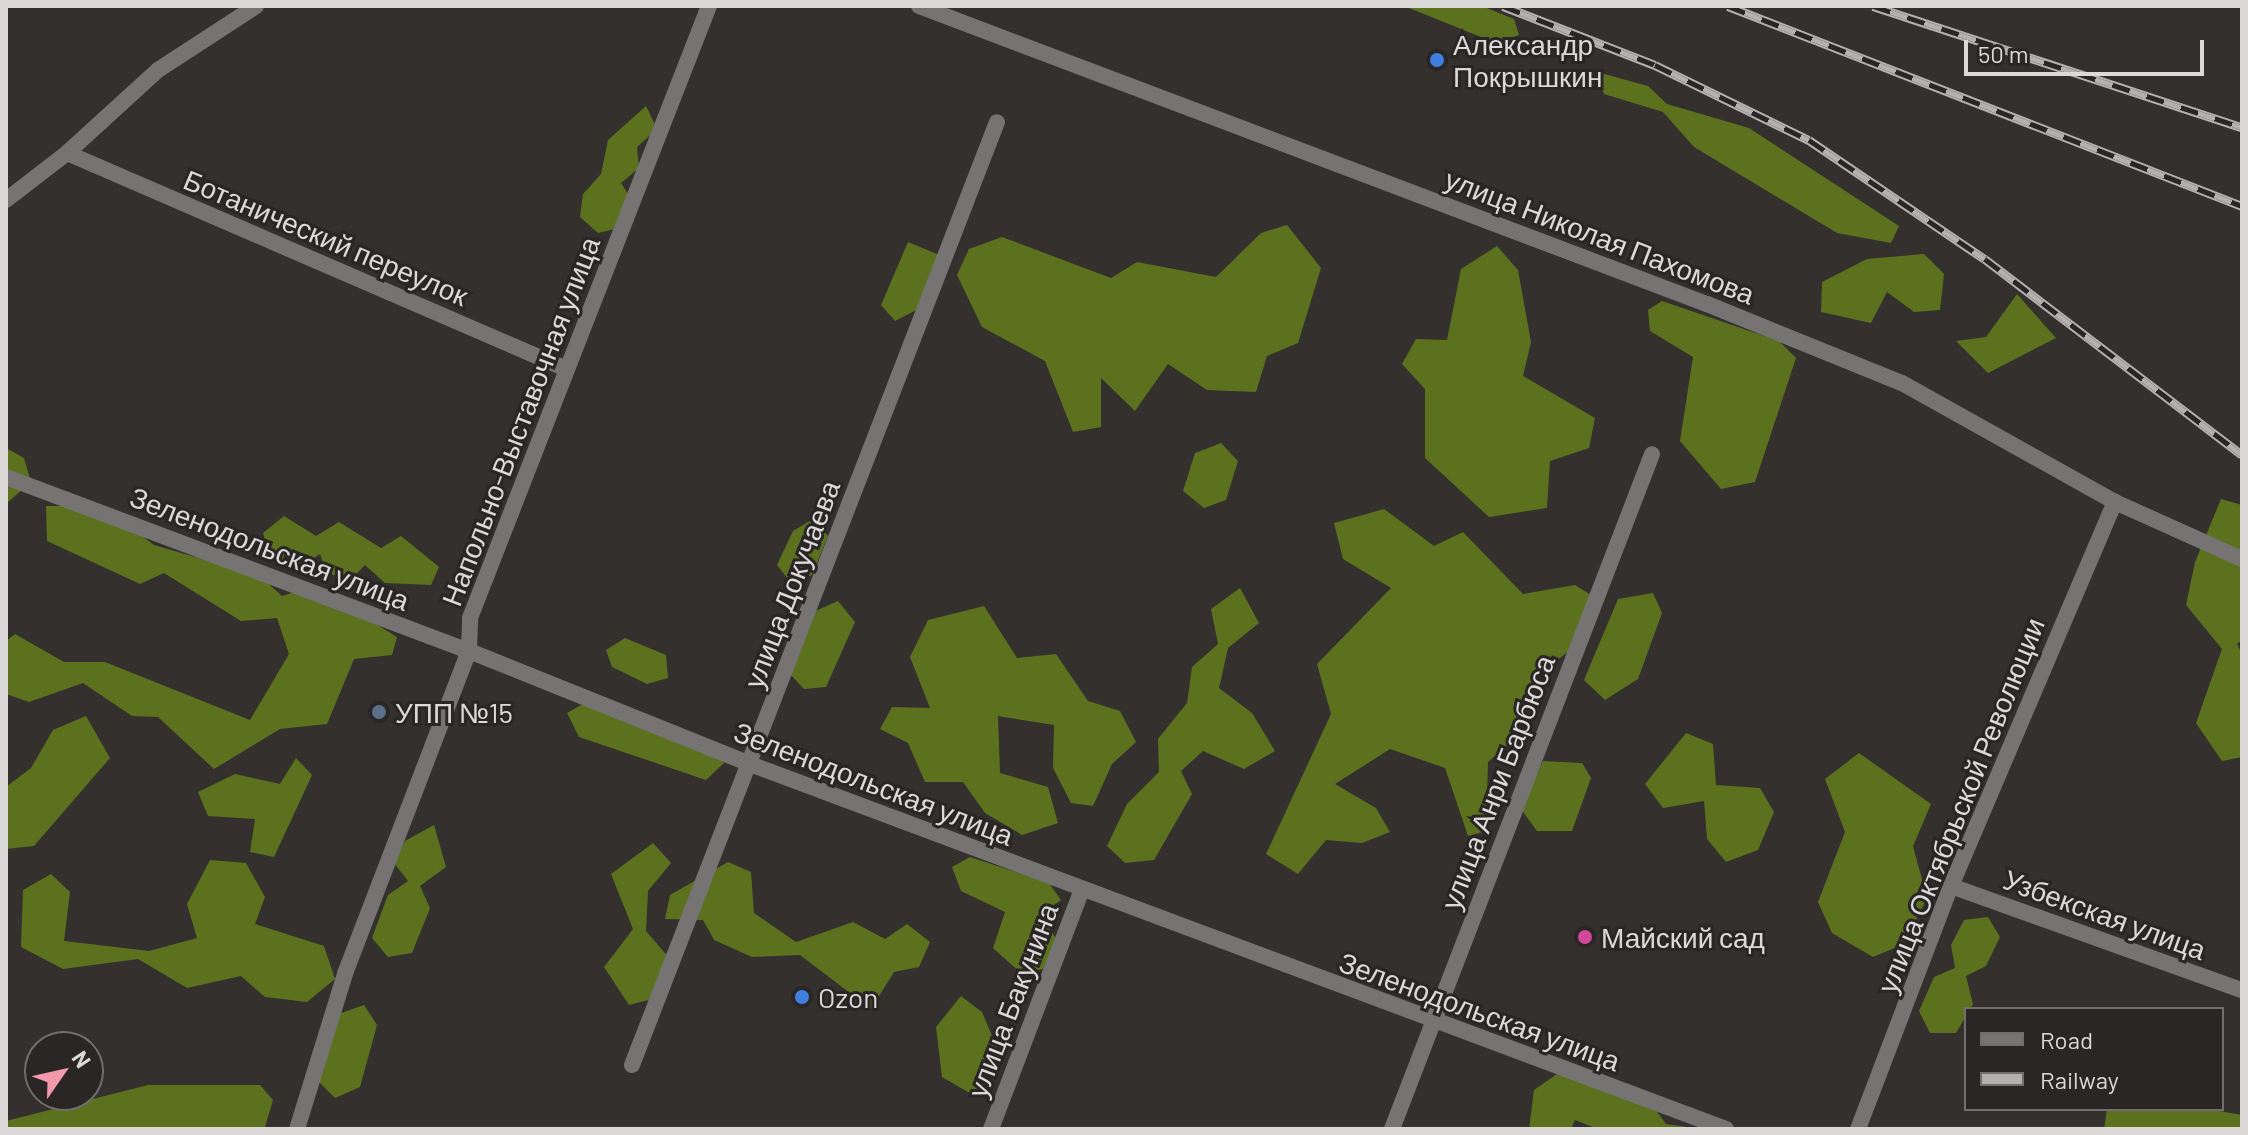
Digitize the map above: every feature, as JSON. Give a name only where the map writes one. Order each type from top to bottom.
[{"type":"street","points":[[6,200],[67,153],[158,70],[256,6]]},
{"type":"street","name":"Напольно-Выставочная улица","points":[[297,1129],[346,971],[469,651],[470,618],[564,368],[709,6]]},
{"type":"street","name":"улица Николая Пахомова","points":[[919,6],[1888,377],[2115,502],[2242,559]]},
{"type":"street","name":"улица Докучаева","points":[[632,1065],[997,122]]},
{"type":"street","name":"Ботанический переулок","points":[[67,153],[564,368]]},
{"type":"street","name":"улица Анри Барбюса","points":[[1392,1129],[1652,454]]},
{"type":"street","name":"Зеленодольская улица","points":[[6,477],[469,651],[750,764],[1082,890],[1726,1129]]},
{"type":"street","name":"улица Октябрьской Революции","points":[[1858,1129],[1951,886],[2115,502]]},
{"type":"street","name":"Узбекская улица","points":[[1951,886],[2242,990]]},
{"type":"street","name":"улица Бакунина","points":[[991,1129],[1082,890]]},
{"type":"green space","points":[[1404,6],[1482,6],[1514,19],[1519,35],[1496,43]]},
{"type":"green space","points":[[1597,72],[1648,86],[1667,104],[1749,128],[1899,226],[1891,243],[1837,233],[1694,147],[1663,112],[1604,94]]},
{"type":"green space","points":[[646,106],[657,129],[637,147],[639,168],[621,183],[630,197],[619,228],[598,233],[580,217],[583,194],[601,174],[608,140]]},
{"type":"green space","points":[[1287,225],[1321,268],[1298,343],[1267,356],[1256,392],[1207,390],[1168,364],[1135,411],[1101,378],[1101,427],[1073,432],[1045,361],[982,327],[957,275],[969,249],[1002,237],[1111,278],[1137,262],[1216,277],[1261,233]]},
{"type":"green space","points":[[908,242],[949,259],[934,301],[895,321],[881,305]]},
{"type":"green space","points":[[1497,246],[1518,270],[1531,342],[1523,376],[1595,418],[1589,448],[1550,461],[1547,508],[1489,517],[1425,458],[1425,389],[1402,364],[1416,339],[1447,340],[1461,269]]},
{"type":"green space","points":[[1924,254],[1944,274],[1940,310],[1914,312],[1887,292],[1871,323],[1821,312],[1822,282],[1867,259]]},
{"type":"green space","points":[[2017,294],[2056,338],[1988,373],[1956,341],[1986,337]]},
{"type":"green space","points":[[1662,301],[1779,341],[1796,358],[1755,482],[1721,489],[1680,441],[1693,357],[1650,331],[1648,310]]},
{"type":"green space","points":[[1221,443],[1238,461],[1226,500],[1204,508],[1183,491],[1195,453]]},
{"type":"green space","points":[[6,448],[24,458],[31,482],[8,502]]},
{"type":"green space","points":[[2221,499],[2242,505],[2242,640],[2237,644],[2242,654],[2242,757],[2222,761],[2196,723],[2222,649],[2186,605],[2195,562]]},
{"type":"green space","points":[[46,506],[102,506],[154,545],[260,576],[282,596],[314,586],[397,637],[392,655],[354,659],[327,724],[280,729],[214,769],[158,717],[132,716],[83,683],[29,702],[6,694],[6,641],[15,634],[64,662],[105,662],[250,720],[289,654],[277,618],[241,621],[164,573],[140,584],[47,541]]},
{"type":"green space","points":[[1384,509],[1434,546],[1463,532],[1523,594],[1575,585],[1591,595],[1573,648],[1540,673],[1514,740],[1488,762],[1486,831],[1468,836],[1445,768],[1390,749],[1335,784],[1376,808],[1390,832],[1362,843],[1326,840],[1298,874],[1266,854],[1331,714],[1317,664],[1391,588],[1343,559],[1334,523]]},
{"type":"green space","points":[[284,516],[316,536],[339,522],[381,548],[401,536],[439,567],[431,585],[385,583],[365,565],[349,581],[326,572],[320,554],[300,567],[270,556],[263,533]]},
{"type":"green space","points":[[813,519],[828,536],[812,575],[791,583],[777,565],[793,531]]},
{"type":"green space","points":[[1240,588],[1259,623],[1228,648],[1219,688],[1252,713],[1275,751],[1244,769],[1203,751],[1181,771],[1192,794],[1154,860],[1125,863],[1107,846],[1127,804],[1159,772],[1158,739],[1187,703],[1192,667],[1218,644],[1211,609]]},
{"type":"green space","points":[[1653,593],[1662,613],[1638,679],[1605,700],[1584,680],[1618,599]]},
{"type":"green space","points":[[838,601],[855,622],[826,687],[804,689],[789,673],[813,612]]},
{"type":"green space","points":[[984,606],[1017,658],[1056,654],[1088,701],[1120,711],[1136,742],[1112,764],[1093,806],[1071,803],[1053,768],[1054,725],[998,716],[1000,773],[1048,787],[1058,823],[1022,835],[985,813],[963,782],[925,782],[908,743],[880,729],[892,707],[930,708],[910,657],[928,620]]},
{"type":"green space","points":[[625,638],[666,655],[668,678],[647,684],[612,667],[606,650]]},
{"type":"green space","points":[[583,704],[710,742],[724,763],[706,780],[579,737],[567,713]]},
{"type":"green space","points":[[86,716],[110,758],[34,846],[6,849],[6,787],[31,768],[53,730]]},
{"type":"green space","points":[[1686,733],[1713,744],[1716,785],[1760,788],[1774,812],[1758,850],[1726,862],[1707,839],[1704,801],[1663,808],[1645,784]]},
{"type":"green space","points":[[1859,753],[1931,804],[1913,846],[1927,898],[1904,944],[1873,957],[1832,933],[1818,902],[1845,832],[1825,779]]},
{"type":"green space","points":[[296,758],[312,775],[274,857],[250,852],[255,819],[208,816],[198,792],[235,774],[280,784]]},
{"type":"green space","points":[[1543,761],[1582,763],[1591,778],[1572,831],[1537,831],[1521,809]]},
{"type":"green space","points":[[434,825],[446,867],[420,886],[430,908],[412,953],[388,957],[372,938],[388,895],[408,881],[394,863],[405,841]]},
{"type":"green space","points":[[653,843],[671,863],[648,891],[646,931],[677,967],[664,996],[629,1005],[604,967],[633,929],[611,874]]},
{"type":"green space","points":[[970,857],[1049,883],[1061,900],[1041,915],[1057,940],[1047,968],[1022,974],[993,948],[1005,912],[961,891],[952,867]]},
{"type":"green space","points":[[210,860],[246,863],[265,897],[255,924],[324,946],[335,979],[307,1002],[265,997],[241,976],[187,988],[138,959],[63,969],[21,947],[23,890],[51,874],[70,892],[64,941],[149,951],[197,938],[187,904]]},
{"type":"green space","points":[[728,862],[751,872],[754,913],[796,942],[853,922],[885,939],[907,924],[930,942],[919,967],[894,972],[871,1009],[800,955],[752,957],[714,940],[703,920],[665,919],[670,895]]},
{"type":"green space","points":[[1988,917],[2000,937],[1986,966],[1966,976],[1973,1004],[1964,1007],[1964,1019],[1956,1033],[1930,1033],[1919,1011],[1934,977],[1955,968],[1951,945],[1964,920]]},
{"type":"green space","points":[[961,996],[982,1012],[1001,1057],[973,1095],[942,1077],[936,1027]]},
{"type":"green space","points":[[364,1005],[377,1025],[360,1087],[335,1098],[315,1078],[341,1013]]},
{"type":"green space","points":[[1557,1074],[1652,1105],[1666,1124],[1701,1129],[1598,1129],[1575,1120],[1571,1129],[1529,1129],[1534,1090]]},
{"type":"green space","points":[[148,1085],[260,1085],[273,1100],[265,1127],[6,1129],[6,1121],[45,1111],[104,1111],[104,1096]]},
{"type":"green space","points":[[2107,1111],[2220,1111],[2242,1115],[2242,1129],[2104,1129]]},
{"type":"railway","points":[[1503,6],[1655,65],[1809,140],[1985,259],[2242,455]]},
{"type":"railway","points":[[1728,6],[2242,206]]},
{"type":"railway","points":[[1873,6],[2242,127]]},
{"type":"place","name":"Александр Покрышкин","points":[[1437,60]]},
{"type":"place","name":"УПП №15","points":[[379,712]]},
{"type":"place","name":"Майский сад","points":[[1585,937]]},
{"type":"place","name":"Ozon","points":[[802,997]]}]
